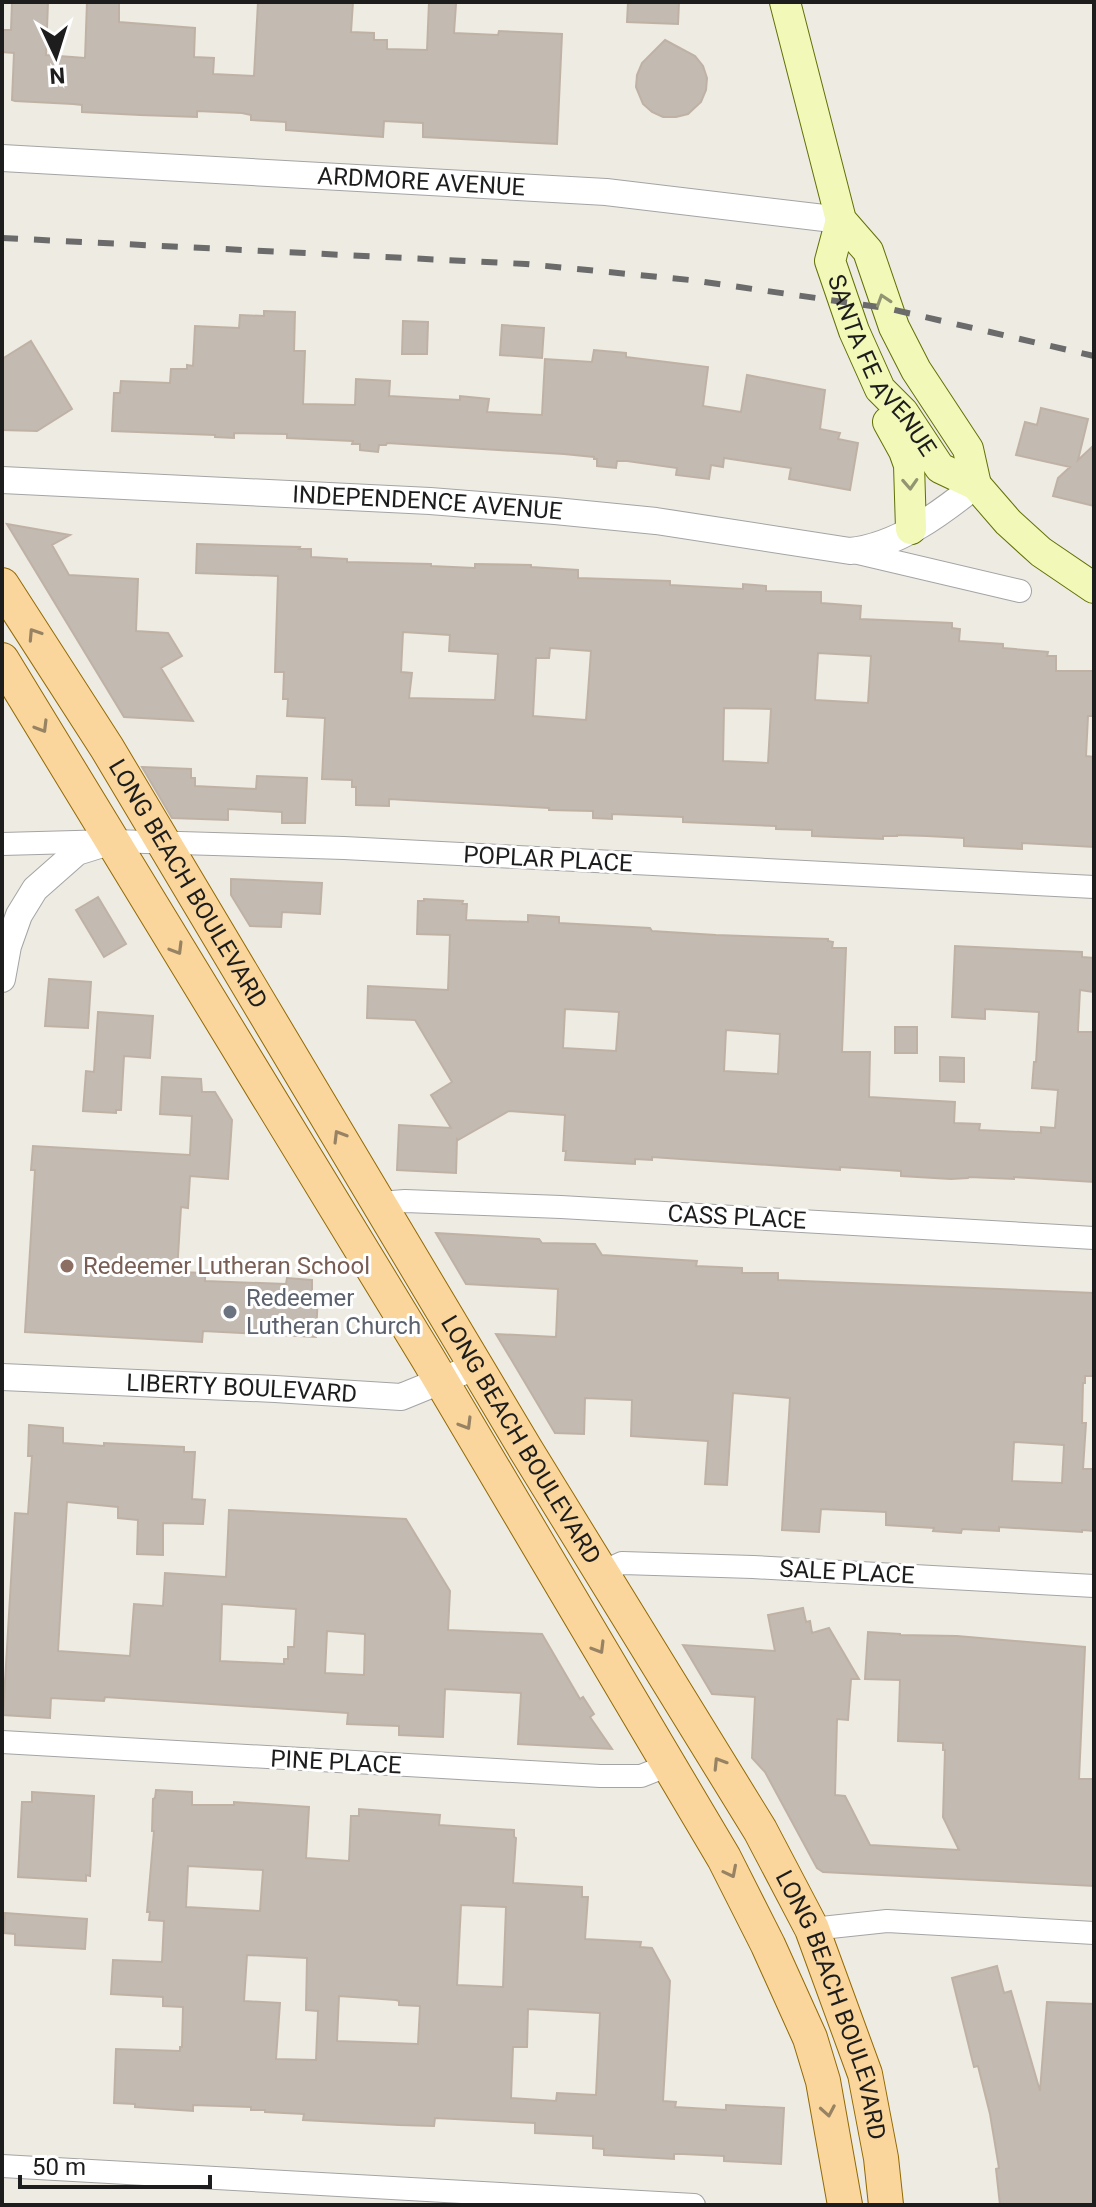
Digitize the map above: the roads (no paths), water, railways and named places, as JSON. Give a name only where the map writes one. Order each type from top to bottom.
[{"type":"main road","name":"SANTA FE AVENUE","points":[[785,2],[841,220],[868,251],[894,327],[916,370],[968,449],[976,485]]},
{"type":"main road","name":"SANTA FE AVENUE","points":[[841,220],[830,261],[854,331],[880,389],[903,412],[940,468],[976,485],[1008,522],[1041,552],[1094,588]]},
{"type":"main road","points":[[880,389],[887,420],[909,465],[911,529]]},
{"type":"main road","name":"LONG BEACH BOULEVARD","points":[[2,585],[107,748],[526,1450],[760,1830],[812,1929],[865,2074],[881,2158],[886,2205]]},
{"type":"main road","name":"LONG BEACH BOULEVARD","points":[[2,660],[441,1381],[724,1858],[810,2038],[823,2081],[845,2205]]},
{"type":"street","name":"ARDMORE AVENUE","points":[[2,158],[606,192],[841,220]]},
{"type":"street","name":"INDEPENDENCE AVENUE","points":[[2,480],[430,501],[656,521],[850,551],[1020,591]]},
{"type":"street","name":"INDEPENDENCE AVENUE","points":[[850,551],[870,549],[890,542],[953,504],[976,485]]},
{"type":"street","name":"POPLAR PLACE","points":[[2,844],[112,841],[344,848],[1094,887]]},
{"type":"street","points":[[2,979],[8,946],[19,915],[35,889],[77,852],[112,841]]},
{"type":"street","name":"CASS PLACE","points":[[379,1203],[405,1201],[561,1207],[1094,1238]]},
{"type":"street","name":"LIBERTY BOULEVARD","points":[[2,1377],[401,1397],[477,1366]]},
{"type":"street","name":"SALE PLACE","points":[[602,1572],[622,1563],[637,1563],[1094,1586]]},
{"type":"street","name":"PINE PLACE","points":[[2,1742],[600,1776],[641,1776],[669,1765]]},
{"type":"street","points":[[812,1929],[887,1921],[1094,1933]]},
{"type":"street","points":[[2,2166],[694,2205]]},
{"type":"railway","points":[[2,238],[526,264],[690,280],[886,308],[1094,356]]},
{"type":"place","name":"Redeemer Lutheran School","points":[[67,1266]]},
{"type":"place","name":"Redeemer Lutheran Church","points":[[230,1312]]}]
